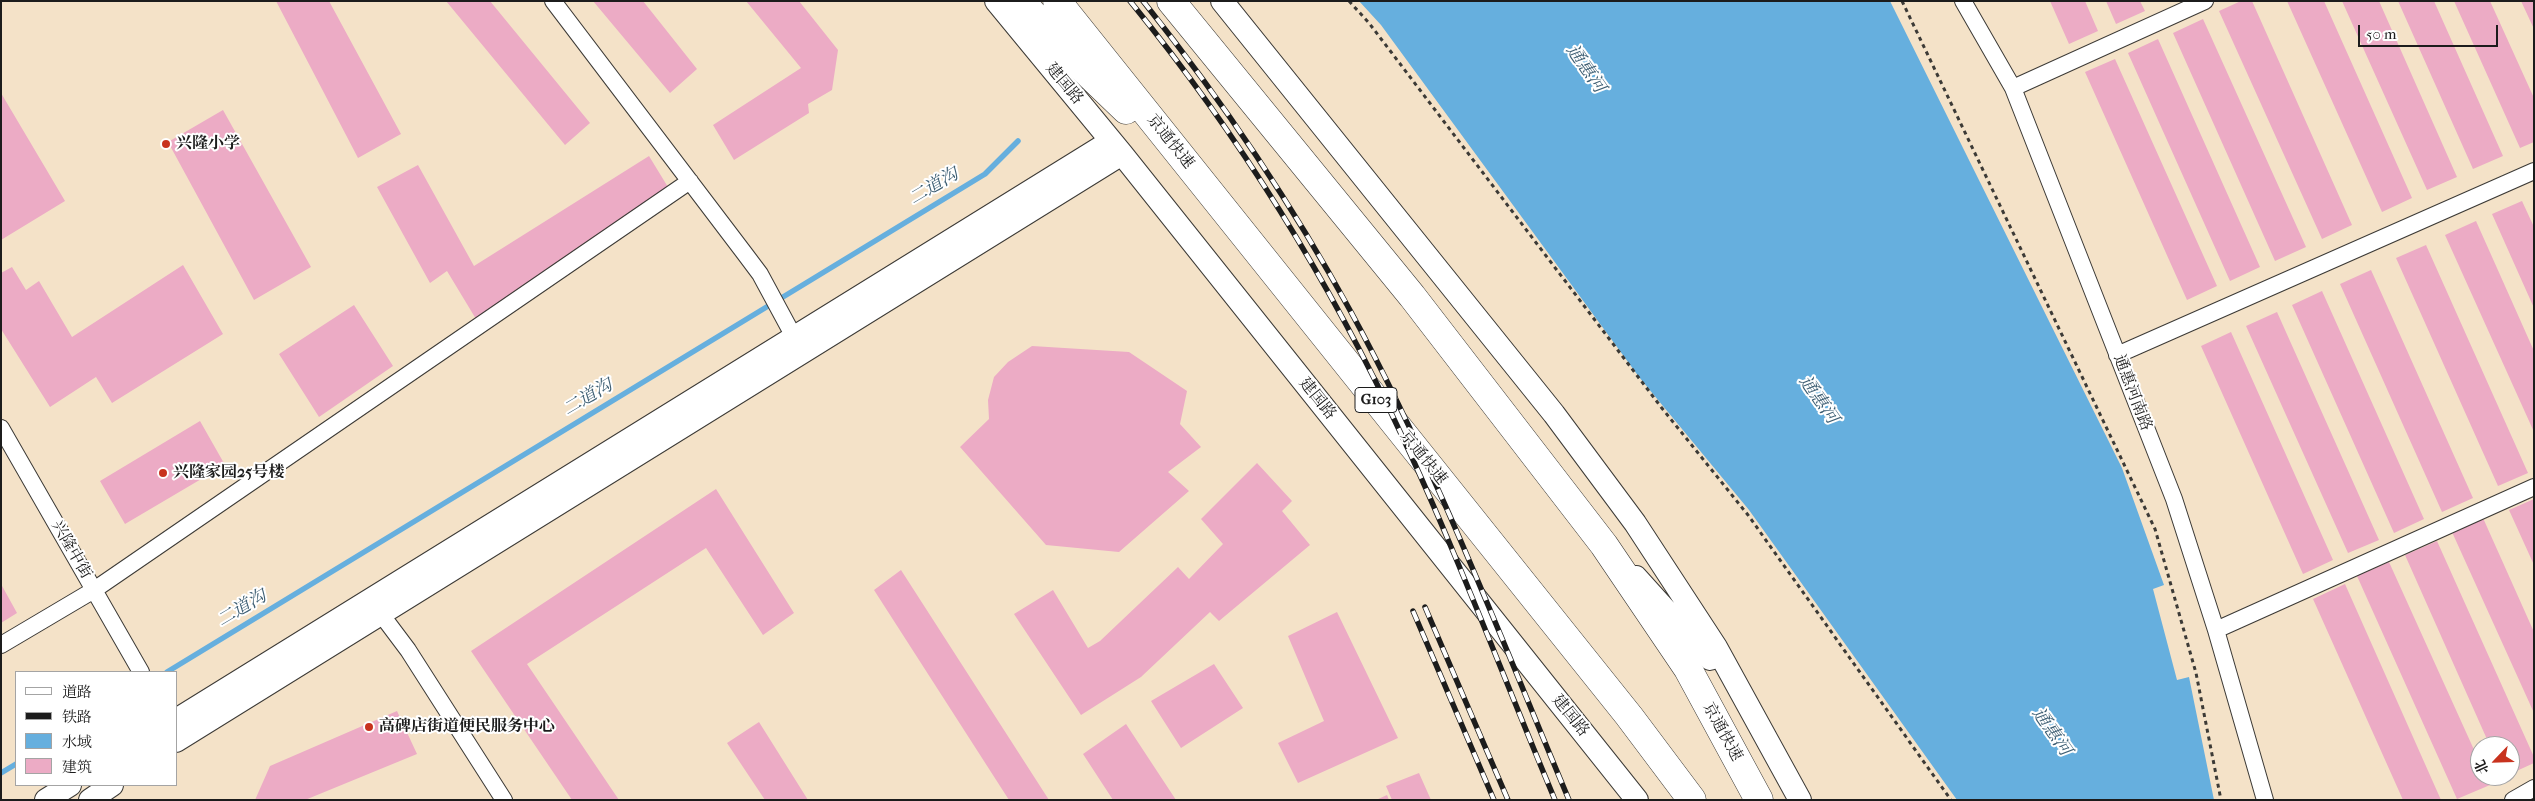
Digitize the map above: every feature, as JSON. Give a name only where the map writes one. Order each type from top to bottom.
[{"type":"highway","points":[[1021,1],[1073,59],[1204,185]]},
{"type":"highway","name":"京通快速","points":[[1057,1],[1623,709],[1692,800]]},
{"type":"highway","name":"京通快速","points":[[1171,1],[1412,296],[1604,545],[1688,669],[1759,800]]},
{"type":"street","points":[[553,1],[760,274],[794,337]]},
{"type":"street","name":"建国路","points":[[996,1],[1116,147],[1636,800]]},
{"type":"street","points":[[1222,1],[1554,414],[1635,523],[1716,647],[1800,800]]},
{"type":"street","name":"通惠河南路","points":[[1963,1],[2013,88],[2174,499],[2216,630],[2265,800]]},
{"type":"street","points":[[2013,88],[2205,1]]},
{"type":"street","points":[[178,719],[794,337],[1116,147]]},
{"type":"street","points":[[178,740],[381,614],[1116,147]]},
{"type":"street","points":[[2118,355],[2534,171]]},
{"type":"street","points":[[1,645],[94,590],[690,182]]},
{"type":"street","name":"兴隆中街","points":[[1,428],[139,669]]},
{"type":"street","points":[[2216,630],[2534,487]]},
{"type":"street","points":[[1604,545],[1652,593],[1745,700]]},
{"type":"street","points":[[381,614],[408,650],[504,800]]},
{"type":"street","points":[[46,800],[68,786]]},
{"type":"street","points":[[90,800],[111,786]]},
{"type":"street","points":[[2513,800],[2534,788]]},
{"type":"path","points":[[1349,1],[1374,30],[1660,407],[1748,515],[1951,800]]},
{"type":"path","points":[[1902,1],[2155,529],[2196,673],[2221,800]]},
{"type":"water","name":"通惠河","points":[[1359,1],[1890,1],[2122,468],[2164,585],[2153,589],[2177,680],[2189,677],[2214,800],[1957,800],[1749,510],[1639,377],[1381,25]]},
{"type":"building","points":[[276,1],[329,1],[401,134],[358,158]]},
{"type":"building","points":[[446,1],[490,1],[590,123],[565,145]]},
{"type":"building","points":[[593,1],[643,1],[697,69],[670,93]]},
{"type":"building","points":[[746,1],[799,1],[838,50],[832,90],[808,104],[809,113],[734,160],[713,125],[801,68]]},
{"type":"building","points":[[2050,1],[2085,1],[2098,31],[2069,44]]},
{"type":"building","points":[[2106,1],[2140,1],[2145,11],[2116,24]]},
{"type":"building","points":[[2241,1],[2252,1],[2352,225],[2322,239],[2219,11]]},
{"type":"building","points":[[2287,1],[2324,1],[2412,198],[2382,212]]},
{"type":"building","points":[[2342,1],[2379,1],[2457,177],[2427,190]]},
{"type":"building","points":[[2398,1],[2434,1],[2503,156],[2473,169]]},
{"type":"building","points":[[2454,1],[2490,1],[2534,98],[2534,142],[2520,148]]},
{"type":"building","points":[[2521,1],[2534,1],[2534,29]]},
{"type":"building","points":[[2203,19],[2306,247],[2275,261],[2173,33]]},
{"type":"building","points":[[2158,39],[2260,267],[2230,281],[2128,53]]},
{"type":"building","points":[[2115,59],[2217,286],[2187,300],[2085,72]]},
{"type":"building","points":[[1,93],[65,201],[1,240]]},
{"type":"building","points":[[223,110],[311,267],[254,300],[168,142]]},
{"type":"building","points":[[649,156],[671,192],[476,319],[447,271],[430,283],[377,187],[418,165],[474,266]]},
{"type":"building","points":[[2522,201],[2534,227],[2534,308],[2492,214]]},
{"type":"building","points":[[2476,221],[2534,351],[2534,432],[2445,235]]},
{"type":"building","points":[[2426,245],[2528,473],[2498,486],[2396,258]]},
{"type":"building","points":[[183,265],[223,334],[112,403],[96,377],[50,407],[1,329],[1,273],[12,267],[26,290],[39,281],[72,337]]},
{"type":"building","points":[[2371,270],[2473,498],[2442,512],[2340,284]]},
{"type":"building","points":[[2322,291],[2424,519],[2394,533],[2292,305]]},
{"type":"building","points":[[354,305],[393,366],[319,417],[279,354]]},
{"type":"building","points":[[2277,312],[2379,540],[2348,553],[2246,326]]},
{"type":"building","points":[[2231,332],[2333,560],[2303,574],[2201,346]]},
{"type":"building","points":[[1032,346],[1129,352],[1187,391],[1180,424],[1201,447],[1168,472],[1189,491],[1119,552],[1046,545],[960,447],[989,419],[988,400],[994,377],[1008,362]]},
{"type":"building","name":"兴隆家园25号楼","points":[[200,421],[225,465],[125,524],[100,481]]},
{"type":"building","points":[[1257,463],[1292,501],[1282,511],[1310,545],[1219,621],[1210,612],[1141,677],[1081,715],[1014,614],[1053,590],[1088,648],[1100,641],[1178,567],[1189,579],[1223,544],[1201,519]]},
{"type":"building","points":[[716,489],[794,613],[763,635],[706,548],[527,664],[619,800],[572,800],[471,651]]},
{"type":"building","points":[[2534,499],[2534,565],[2509,510]]},
{"type":"building","points":[[2483,518],[2534,632],[2534,713],[2452,532]]},
{"type":"building","points":[[2437,541],[2534,757],[2534,763],[2520,769],[2520,736],[2486,736],[2405,555]]},
{"type":"building","points":[[2389,562],[2470,741],[2470,786],[2488,786],[2457,799],[2357,576]]},
{"type":"building","points":[[901,570],[1049,800],[1009,800],[874,590]]},
{"type":"building","points":[[1,584],[17,613],[1,623]]},
{"type":"building","points":[[2345,584],[2441,800],[2403,800],[2313,599]]},
{"type":"building","points":[[1337,612],[1398,738],[1298,783],[1278,743],[1324,721],[1288,636]]},
{"type":"building","points":[[1214,664],[1243,708],[1181,748],[1151,701]]},
{"type":"building","points":[[397,711],[417,754],[305,800],[255,800],[270,766]]},
{"type":"building","points":[[759,722],[808,800],[765,800],[727,743]]},
{"type":"building","points":[[1126,724],[1176,800],[1113,800],[1083,754]]},
{"type":"building","points":[[1419,773],[1431,800],[1392,800],[1386,786]]},
{"type":"building","points":[[1387,795],[1389,800],[1376,800]]},
{"type":"waterway","name":"二道沟","points":[[169,671],[985,174],[1018,141]]},
{"type":"waterway","name":"二道沟","points":[[1,773],[15,765]]},
{"type":"railway","points":[[1130,1],[1170,52],[1245,157],[1280,211],[1345,322],[1375,380],[1423,482],[1462,572],[1555,800]]},
{"type":"railway","points":[[1143,1],[1200,75],[1254,152],[1304,231],[1351,312],[1382,371],[1439,492],[1569,800]]},
{"type":"railway","points":[[1425,607],[1508,800]]},
{"type":"railway","points":[[1413,611],[1494,800]]},
{"type":"place","name":"兴隆小学","points":[[166,144]]},
{"type":"place","name":"兴隆家园25号楼","points":[[163,473]]},
{"type":"place","name":"高碑店街道便民服务中心","points":[[369,727]]}]
